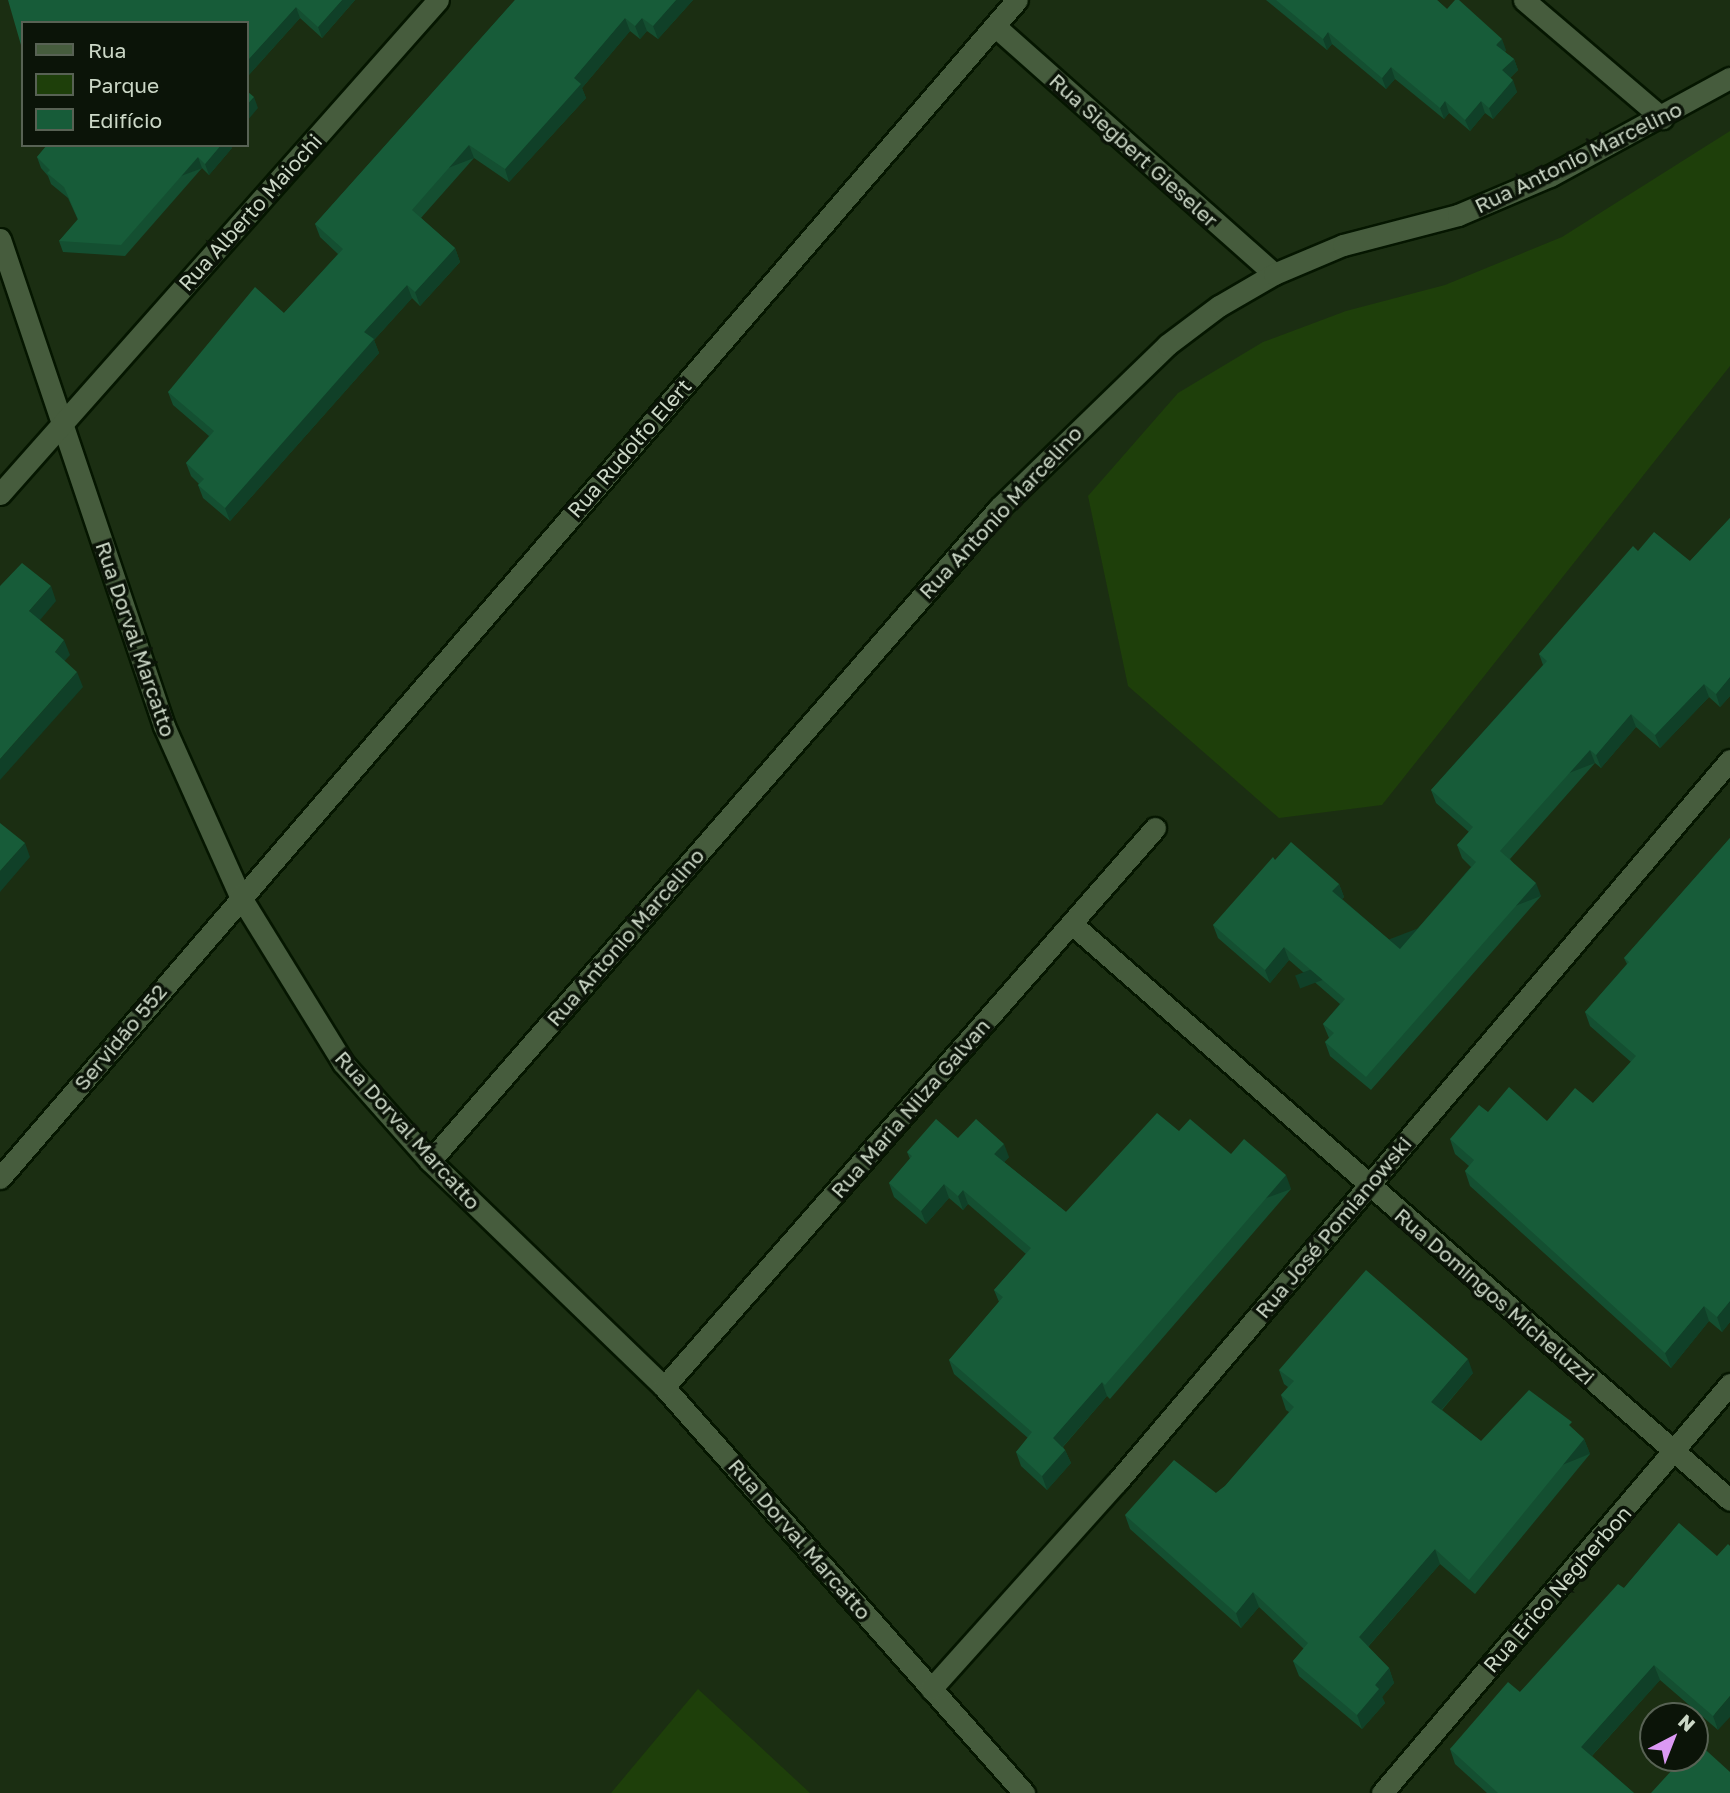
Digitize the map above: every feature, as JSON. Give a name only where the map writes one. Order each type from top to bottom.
[{"type":"street","name":"Rua Alberto Maiochi","points":[[0,494],[438,0]]},
{"type":"street","name":"Rua Rudolfo Elert","points":[[240,896],[1017,0]]},
{"type":"street","points":[[1524,0],[1662,118]]},
{"type":"street","name":"Rua Siegbert Gieseler","points":[[995,26],[1274,274]]},
{"type":"street","name":"Rua Antonio Marcelino","points":[[430,1161],[999,508],[1167,345],[1219,306],[1274,274],[1343,245],[1458,215],[1550,176],[1662,118],[1730,78]]},
{"type":"street","name":"Rua Dorval Marcatto","points":[[0,239],[164,726],[240,896],[344,1063],[430,1161],[664,1387],[1024,1793]]},
{"type":"street","name":"Rua José Pomianowski","points":[[931,1689],[1116,1482],[1730,760]]},
{"type":"street","name":"Rua Maria Nilza Galvan","points":[[664,1387],[1155,828]]},
{"type":"street","name":"Servidão 552","points":[[0,1178],[240,896]]},
{"type":"street","name":"Rua Domingos Micheluzzi","points":[[1072,924],[1730,1500]]},
{"type":"street","name":"Rua Erico Negherbon","points":[[1381,1793],[1730,1384]]},
{"type":"green space","points":[[1730,131],[1730,366],[1382,805],[1279,818],[1128,686],[1088,496],[1178,393],[1263,342],[1346,311],[1445,285],[1562,237]]},
{"type":"green space","points":[[698,1689],[810,1793],[611,1793]]},
{"type":"building","points":[[8,0],[342,0],[318,27],[296,7],[248,60],[248,21],[21,21],[21,45]]},
{"type":"building","points":[[515,0],[676,0],[653,26],[642,18],[635,26],[625,18],[574,78],[581,84],[505,169],[469,145],[412,210],[455,248],[415,292],[407,285],[364,332],[374,339],[225,508],[198,485],[204,479],[186,463],[214,431],[168,392],[255,287],[284,313],[343,249],[315,224]]},
{"type":"building","points":[[1276,0],[1437,0],[1447,9],[1455,0],[1459,0],[1502,39],[1496,45],[1514,59],[1502,70],[1513,80],[1489,108],[1481,101],[1465,120],[1445,101],[1440,108],[1391,67],[1382,78],[1328,32],[1323,39]]},
{"type":"building","points":[[248,92],[254,97],[248,104]]},
{"type":"building","points":[[45,147],[219,147],[205,164],[198,157],[121,245],[59,241],[78,219],[64,187],[47,173],[50,170],[37,157]]},
{"type":"building","points":[[1730,518],[1730,677],[1716,694],[1704,684],[1655,735],[1631,714],[1596,755],[1590,750],[1500,851],[1536,883],[1366,1077],[1325,1042],[1334,1033],[1323,1024],[1345,999],[1284,947],[1265,970],[1213,925],[1273,857],[1275,860],[1291,842],[1339,884],[1332,891],[1400,949],[1476,862],[1457,845],[1473,827],[1431,790],[1547,661],[1539,654],[1633,546],[1638,551],[1654,532],[1690,561]]},
{"type":"building","points":[[22,563],[51,586],[29,611],[64,640],[55,652],[77,672],[0,759],[0,586]]},
{"type":"building","points":[[0,823],[25,843],[0,871]]},
{"type":"building","points":[[1730,838],[1730,1301],[1717,1317],[1704,1306],[1665,1353],[1465,1171],[1474,1160],[1450,1139],[1479,1105],[1488,1112],[1509,1087],[1547,1121],[1575,1088],[1593,1103],[1636,1056],[1585,1012],[1629,962],[1624,958]]},
{"type":"building","points":[[1157,1113],[1179,1131],[1190,1119],[1231,1154],[1244,1139],[1286,1175],[1105,1385],[1102,1382],[1053,1438],[1065,1450],[1042,1476],[1016,1452],[1032,1432],[949,1360],[1003,1297],[994,1290],[1031,1248],[963,1190],[958,1196],[944,1184],[921,1211],[889,1183],[912,1156],[907,1152],[936,1119],[958,1138],[976,1119],[1004,1144],[994,1154],[1066,1212]]},
{"type":"building","points":[[1366,1270],[1468,1359],[1431,1402],[1481,1441],[1529,1390],[1572,1422],[1569,1425],[1584,1439],[1469,1580],[1435,1549],[1359,1637],[1389,1668],[1375,1685],[1379,1689],[1357,1715],[1293,1661],[1308,1643],[1253,1592],[1236,1613],[1125,1515],[1174,1460],[1216,1493],[1225,1486],[1294,1407],[1281,1395],[1294,1381],[1279,1370]]},
{"type":"building","points":[[1679,1523],[1717,1556],[1728,1544],[1730,1546],[1730,1696],[1713,1716],[1709,1713],[1709,1702],[1697,1702],[1654,1665],[1581,1747],[1634,1793],[1498,1793],[1450,1749],[1508,1682],[1520,1692],[1618,1584],[1624,1588]]},
{"type":"building","points":[[1709,1753],[1730,1772],[1730,1793],[1651,1793],[1670,1772],[1709,1772]]}]
